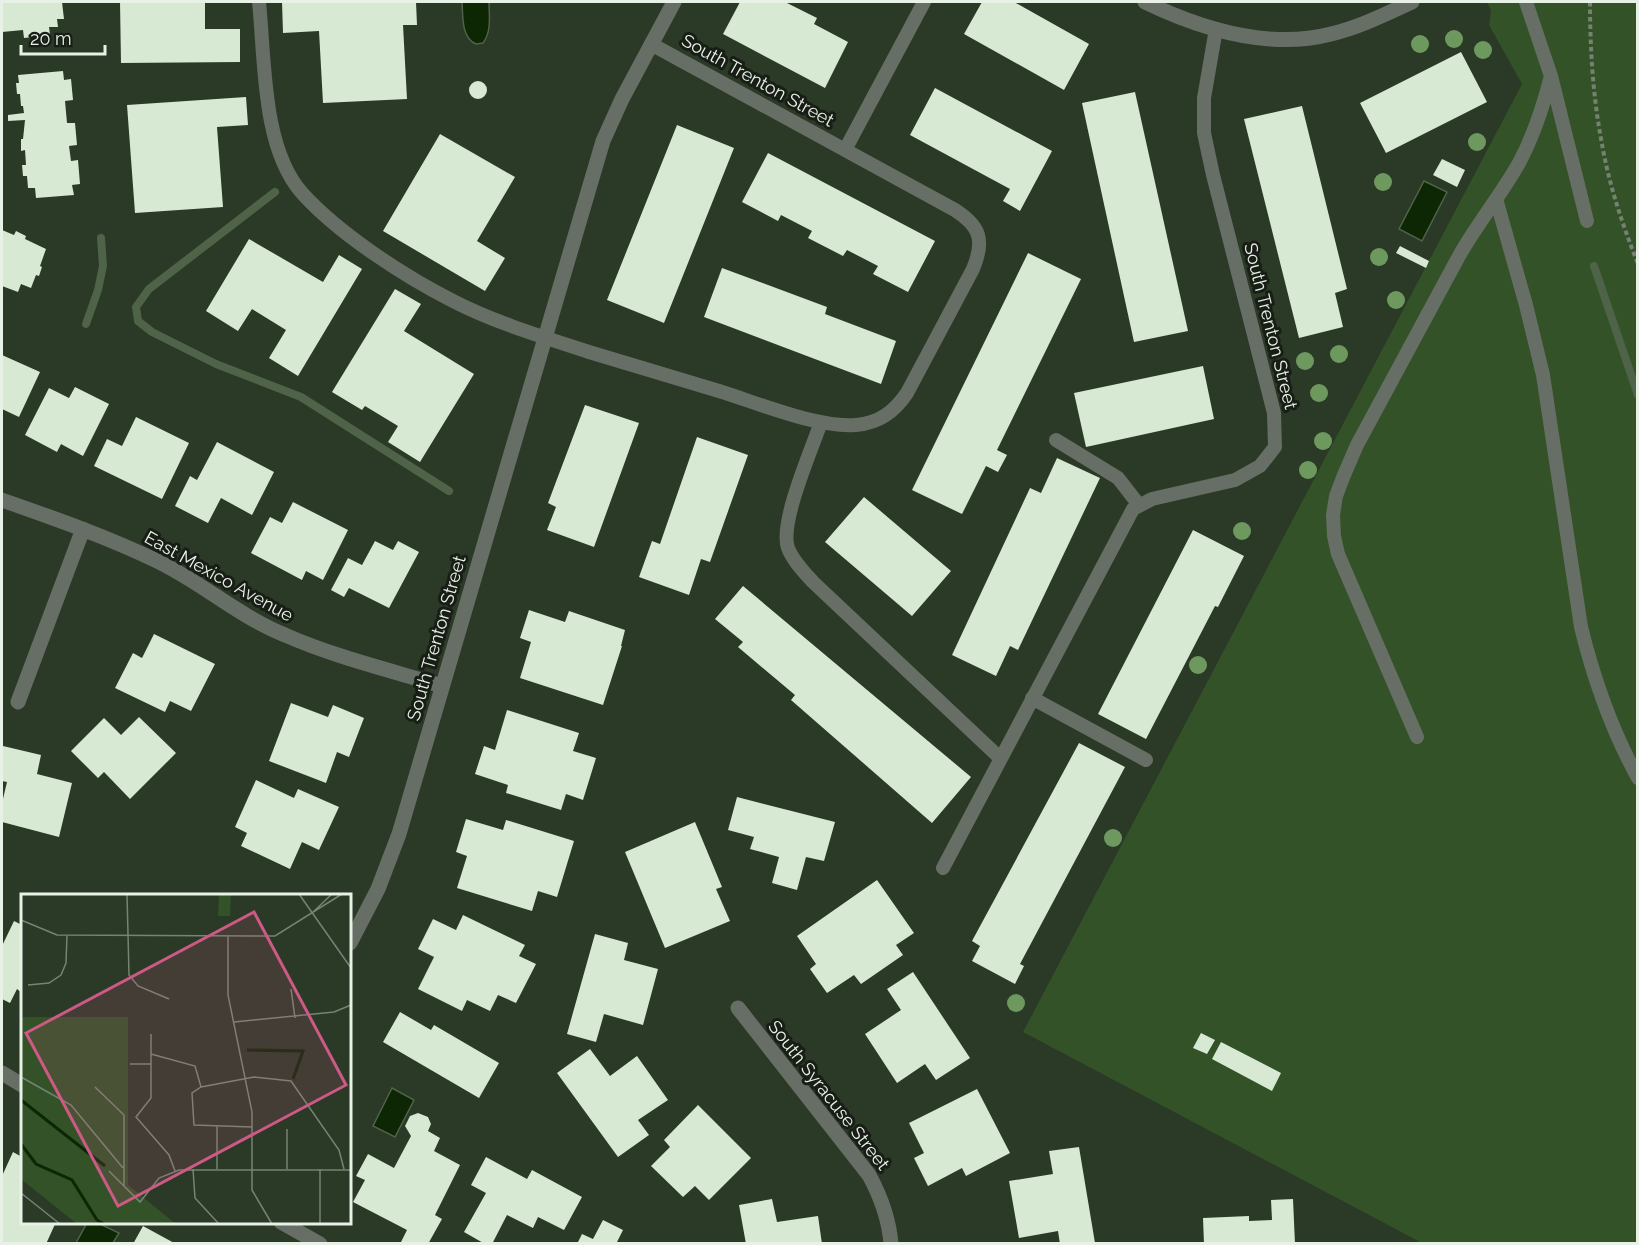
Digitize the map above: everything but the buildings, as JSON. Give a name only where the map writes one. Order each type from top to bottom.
[{"type":"street","name":"South Trenton Street","points":[[351,941],[378,890],[391,855],[603,141],[617,108],[674,2]]},
{"type":"street","points":[[1145,2],[1216,29],[1258,38],[1281,40],[1308,39],[1354,27],[1412,2]]},
{"type":"street","name":"East Mexico Avenue","points":[[2,500],[82,529],[164,564],[245,615],[316,648],[442,686]]},
{"type":"street","points":[[18,702],[82,529]]},
{"type":"street","name":"South Syracuse Street","points":[[738,1008],[869,1175],[882,1199],[891,1244]]},
{"type":"street","points":[[2,1073],[21,1084]]},
{"type":"street","points":[[285,1224],[320,1244]]},
{"type":"lane","name":"South Trenton Street","points":[[259,2],[269,102],[275,138],[284,166],[303,194],[351,235],[390,264],[420,283],[478,313],[544,338],[821,422],[843,425],[878,420],[896,408],[908,393],[970,275],[980,248],[975,227],[960,213],[651,44]]},
{"type":"lane","name":"South Trenton Street","points":[[845,150],[924,2]]},
{"type":"lane","points":[[1526,2],[1551,76],[1587,221]]},
{"type":"lane","name":"South Trenton Street","points":[[1139,505],[1152,499],[1241,477],[1260,466],[1271,455],[1275,447],[1274,413],[1204,133],[1204,91],[1216,29]]},
{"type":"lane","points":[[1417,737],[1338,554],[1333,515],[1336,496],[1357,445],[1459,256],[1519,164],[1542,114],[1551,76]]},
{"type":"lane","points":[[1496,199],[1543,375],[1581,627],[1604,708],[1638,778]]},
{"type":"lane","points":[[821,422],[788,522],[786,539],[788,548],[813,582],[1000,758]]},
{"type":"lane","points":[[943,868],[1125,522],[1133,509],[1139,505],[1118,478],[1056,440]]},
{"type":"lane","points":[[1032,698],[1146,760]]},
{"type":"path","points":[[1590,2],[1595,96],[1602,146],[1624,228],[1638,264]]},
{"type":"shaded area","points":[[462,2],[489,2],[489,28],[483,43],[476,44],[471,41],[465,32]]},
{"type":"shaded area","points":[[1487,2],[1637,2],[1637,1243],[1422,1243],[1023,1032],[1522,84],[1489,25],[1491,10]]},
{"type":"shaded area","points":[[1424,181],[1447,192],[1422,241],[1399,229]]},
{"type":"shaded area","points":[[392,1088],[414,1100],[395,1137],[373,1126]]},
{"type":"shaded area","points":[[86,1224],[100,1224],[119,1233],[113,1243],[76,1243]]},
{"type":"waterway","points":[[275,192],[149,289],[136,307],[138,321],[152,332],[216,364],[301,397],[449,491]]},
{"type":"waterway","points":[[86,324],[98,290],[103,266],[101,238]]},
{"type":"waterway","points":[[1594,266],[1638,395]]}]
